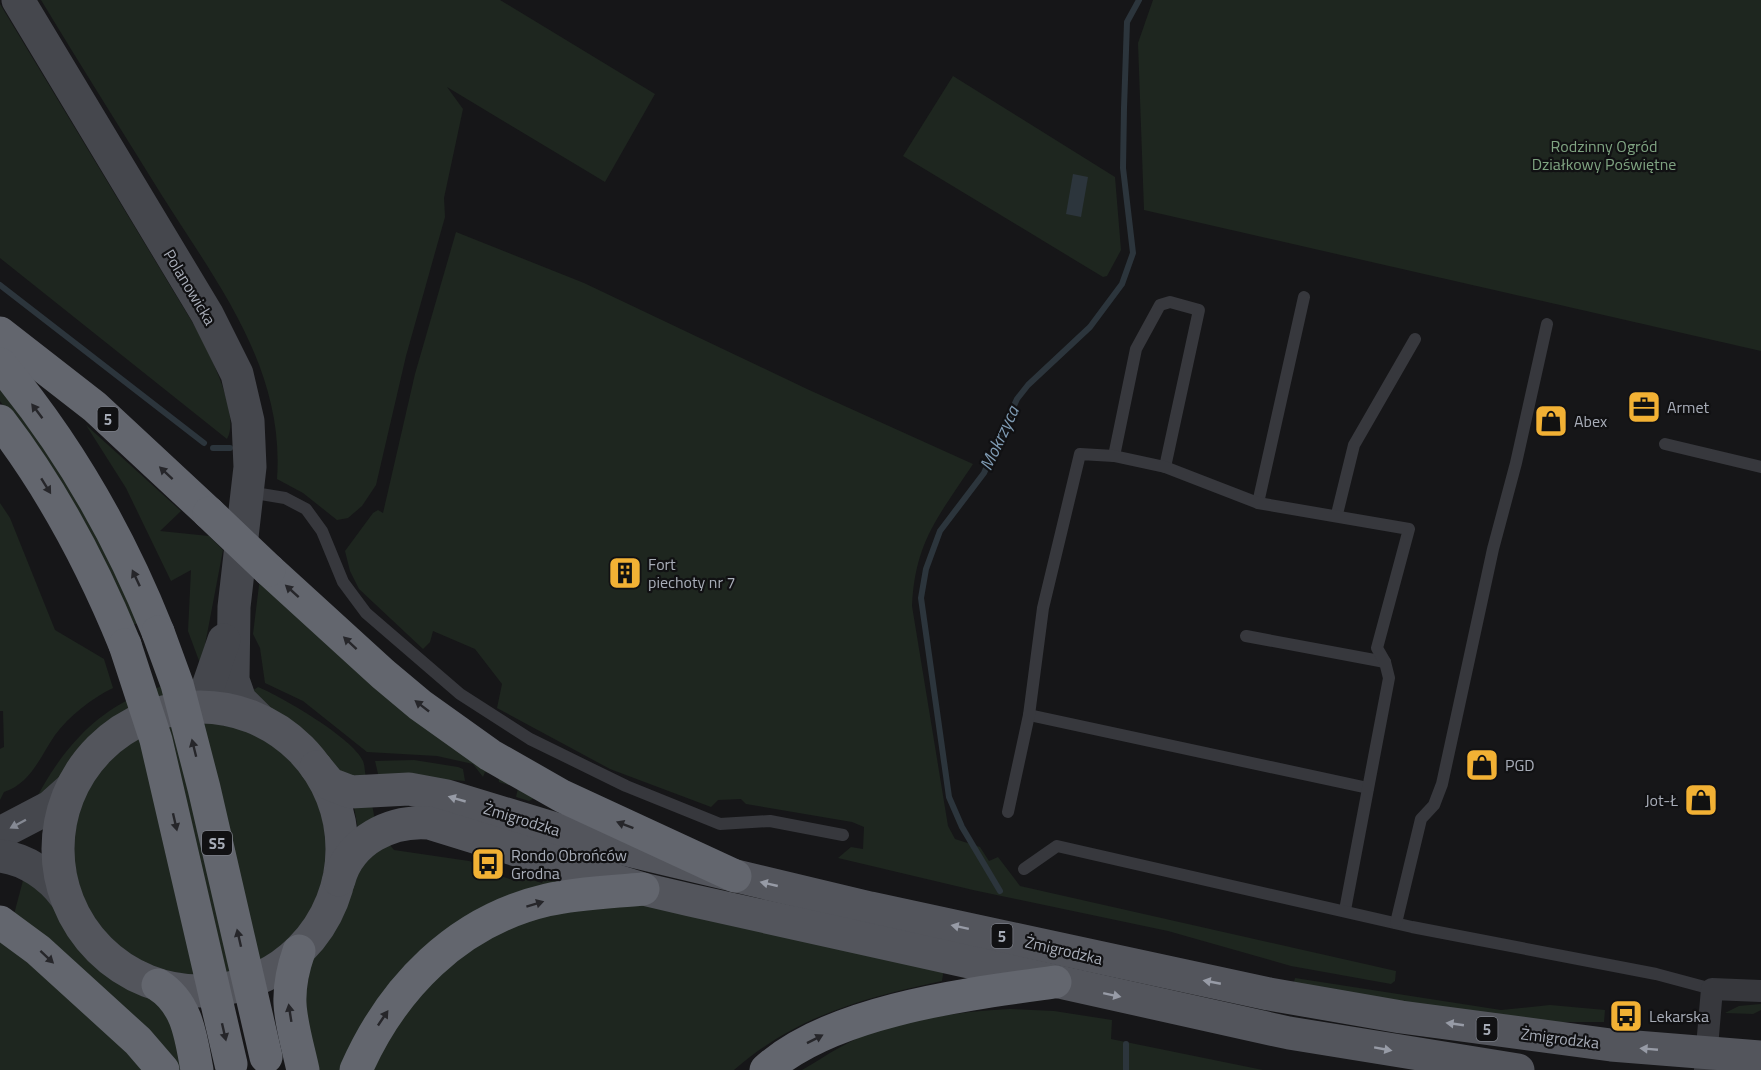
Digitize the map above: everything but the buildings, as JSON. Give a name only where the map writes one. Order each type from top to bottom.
[{"type":"highway","name":"5","points":[[0,333],[95,407],[269,570],[420,705],[490,755],[562,796],[735,876]]},
{"type":"highway","name":"S5","points":[[0,364],[55,435],[93,495],[125,555],[159,632],[177,684],[201,776],[267,1063]]},
{"type":"highway","name":"S5","points":[[0,421],[27,456],[66,517],[105,597],[125,645],[158,750],[232,1067]]},
{"type":"highway","points":[[356,1070],[370,1037],[401,992],[428,963],[472,931],[521,908],[546,901],[643,889]]},
{"type":"highway","points":[[0,922],[47,957],[138,1041],[163,1070]]},
{"type":"highway","points":[[299,951],[288,986],[289,1005],[303,1070]]},
{"type":"highway","name":"5","points":[[766,1070],[819,1036],[891,1011],[963,994],[1055,982]]},
{"type":"highway","points":[[158,985],[168,991],[185,1017],[197,1070]]},
{"type":"main road","points":[[186,707],[224,708],[259,719],[291,739],[316,767],[332,794],[343,844],[339,880],[323,920],[299,951],[278,968],[240,986],[199,991],[158,985],[124,970],[105,955],[81,928],[66,896],[57,848],[59,825],[69,790],[89,759],[121,730],[147,716],[186,707]]},
{"type":"main road","name":"Żmigrodzka","points":[[316,767],[330,784],[351,792],[409,789],[447,796],[615,847],[735,876],[1122,964],[1269,994],[1401,1017],[1611,1045],[1706,1062],[1761,1057]]},
{"type":"main road","name":"Żmigrodzka","points":[[339,880],[348,861],[364,842],[378,831],[399,824],[417,822],[438,825],[643,889],[1289,1033],[1518,1070]]},
{"type":"street","name":"Polanowicka","points":[[18,0],[230,357],[243,395],[248,421],[247,491],[234,607],[233,680],[240,699],[259,719]]},
{"type":"street","name":"Polanowicka","points":[[186,707],[199,702],[213,677],[234,607]]},
{"type":"street","points":[[0,833],[50,807],[69,790]]},
{"type":"street","points":[[0,856],[14,859],[38,870],[66,896]]},
{"type":"street","points":[[1706,1062],[1712,989],[1761,991]]},
{"type":"lane","points":[[1258,502],[1304,297]]},
{"type":"lane","points":[[1114,456],[1136,349],[1160,305],[1170,302],[1199,310],[1165,466]]},
{"type":"lane","points":[[1396,923],[1421,819],[1434,805],[1442,784],[1492,549],[1516,463],[1547,324]]},
{"type":"lane","points":[[1337,514],[1354,445],[1415,339]]},
{"type":"lane","points":[[1665,444],[1761,467]]},
{"type":"lane","points":[[1008,812],[1029,715],[1043,608],[1080,454],[1114,456],[1165,466],[1258,502],[1337,514],[1409,529],[1377,648],[1385,662],[1389,678],[1345,910]]},
{"type":"lane","points":[[247,491],[285,498],[306,509],[322,531],[343,582],[366,613],[460,694],[530,739],[589,769],[720,824],[770,820],[843,835]]},
{"type":"lane","points":[[1246,636],[1385,662]]},
{"type":"lane","points":[[1029,715],[1368,788]]},
{"type":"lane","points":[[1024,869],[1057,846],[1396,923],[1656,974],[1712,989]]},
{"type":"green space","points":[[41,0],[500,0],[655,94],[605,182],[447,87],[463,109],[444,198],[445,217],[406,356],[376,485],[362,506],[348,518],[337,520],[303,493],[277,479],[277,439],[270,400],[259,364],[243,328],[204,260]]},
{"type":"green space","name":"Rodzinny Ogród Działkowy Poświętne","points":[[1153,0],[1761,0],[1761,351],[1144,210],[1138,43]]},
{"type":"green space","points":[[0,4],[203,340],[228,404],[230,429],[227,439],[0,258]]},
{"type":"green space","points":[[953,76],[1115,177],[1121,250],[1107,276],[1103,277],[903,156]]},
{"type":"green space","points":[[456,232],[584,283],[807,389],[973,464],[931,530],[924,546],[914,583],[912,606],[948,826],[955,839],[980,847],[989,861],[998,857],[1020,886],[1396,971],[1395,981],[1391,984],[1291,966],[1168,931],[973,890],[838,858],[851,847],[863,849],[864,827],[852,822],[746,804],[741,799],[718,800],[711,807],[610,769],[497,708],[502,684],[475,649],[433,631],[430,642],[423,649],[359,589],[350,571],[345,551],[373,513],[378,510],[383,513],[415,374]]},
{"type":"green space","points":[[0,384],[64,471],[141,622],[130,626],[22,430],[0,401]]},
{"type":"green space","points":[[86,425],[181,511],[160,531],[209,536],[223,550],[201,666],[188,631],[191,570],[171,581],[126,488]]},
{"type":"green space","points":[[0,503],[10,518],[55,630],[104,659],[113,688],[74,714],[55,735],[28,776],[4,792],[0,800],[0,749],[4,747],[3,711],[0,711]]},
{"type":"green space","points":[[260,577],[536,797],[529,801],[516,797],[518,788],[499,782],[498,776],[485,772],[483,777],[473,764],[437,756],[367,752],[303,701],[265,683],[260,648],[253,634]]},
{"type":"green space","points":[[167,685],[170,696],[129,710],[104,726],[77,752],[58,784],[31,809],[55,767],[85,731],[122,703]]},
{"type":"green space","points":[[258,687],[299,709],[346,741],[363,761],[366,779],[336,771],[316,744],[299,728],[260,704],[249,693]]},
{"type":"green space","points":[[188,723],[212,723],[237,728],[260,738],[280,751],[298,769],[311,789],[321,812],[326,849],[324,874],[317,897],[298,929],[280,947],[260,960],[237,970],[212,975],[188,975],[163,970],[140,960],[120,947],[102,929],[89,909],[79,886],[74,861],[74,837],[79,812],[89,789],[102,769],[120,751],[140,738],[163,728]]},
{"type":"green space","points":[[414,760],[463,769],[465,781],[402,776],[379,778],[375,761]]},
{"type":"green space","points":[[372,804],[375,821],[358,829],[354,807]]},
{"type":"green space","points":[[385,839],[394,850],[469,861],[499,870],[497,875],[516,881],[519,876],[542,883],[547,872],[577,876],[517,898],[343,1070],[314,1070],[302,1016],[312,958],[340,917],[355,870]]},
{"type":"green space","points":[[25,873],[54,900],[66,927],[96,964],[118,981],[156,1000],[169,1011],[188,1070],[175,1070],[13,918]]},
{"type":"green space","points":[[616,899],[944,968],[942,981],[858,1002],[806,1023],[757,1051],[734,1070],[366,1070],[423,980],[512,921]]},
{"type":"green space","points":[[6,937],[151,1070],[0,1070],[0,943]]},
{"type":"green space","points":[[1295,978],[1501,1010],[1550,1005],[1605,1010],[1604,1022],[1529,1022],[1293,986]]},
{"type":"green space","points":[[1761,1004],[1761,1010],[1753,1014],[1725,1013],[1739,1006]]},
{"type":"green space","points":[[1010,1009],[1054,1011],[1112,1020],[1111,1039],[1263,1070],[802,1070],[847,1043],[876,1031],[942,1016]]},
{"type":"shaded area","points":[[1073,174],[1088,177],[1081,217],[1066,214]]},
{"type":"waterway","name":"Mokrzyca","points":[[1000,891],[962,827],[949,797],[921,598],[926,569],[940,531],[984,473],[1017,399],[1028,385],[1090,327],[1122,284],[1133,253],[1123,168],[1127,22],[1139,0]]},
{"type":"waterway","points":[[0,285],[204,443]]},
{"type":"waterway","points":[[213,448],[230,448]]},
{"type":"waterway","name":"Mokrzyca","points":[[1126,1044],[1126,1070]]},
{"type":"place","name":"Armet","points":[[1644,407]]},
{"type":"place","name":"Abex","points":[[1551,421]]},
{"type":"place","name":"Fort piechoty nr 7","points":[[625,573]]},
{"type":"place","name":"PGD","points":[[1482,765]]},
{"type":"place","name":"Jot-Ł","points":[[1701,800]]},
{"type":"place","name":"Rondo Obrońców Grodna","points":[[488,864]]},
{"type":"place","name":"Lekarska","points":[[1626,1016]]}]
